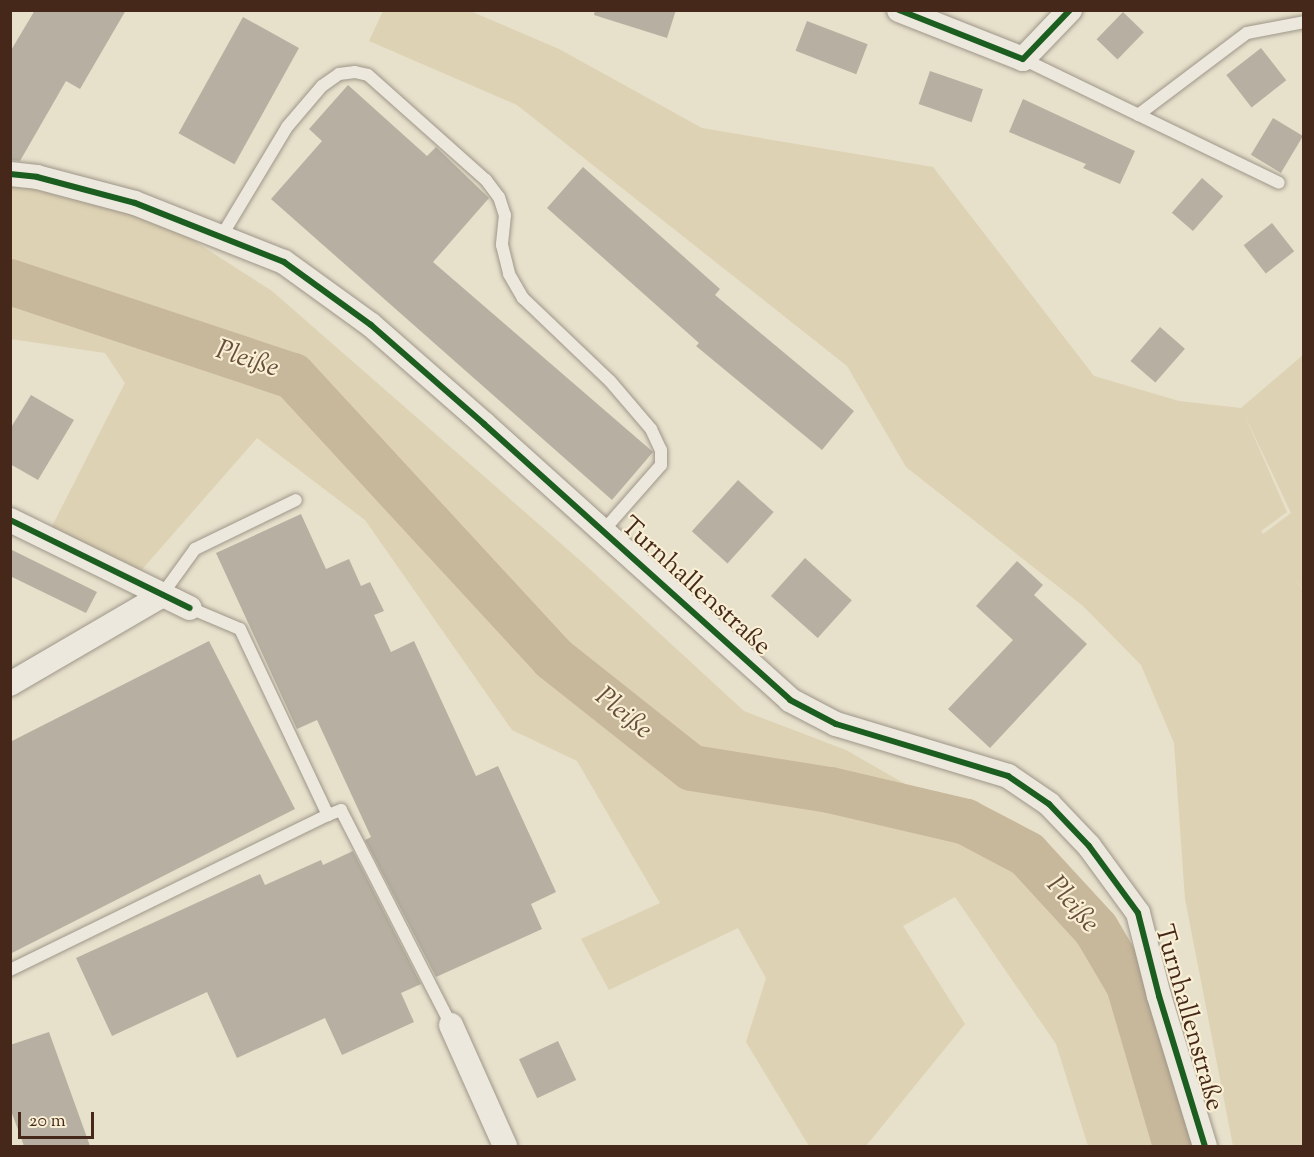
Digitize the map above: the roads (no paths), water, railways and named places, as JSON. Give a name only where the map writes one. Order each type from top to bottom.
[{"type":"street","points":[[899,10],[1023,59],[1070,10]]},
{"type":"street","name":"Turnhallenstraße","points":[[10,174],[37,177],[135,203],[284,262],[371,325],[790,700],[836,724],[1008,776],[1048,804],[1089,846],[1138,913],[1159,996],[1205,1146]]},
{"type":"street","points":[[10,520],[161,596],[190,608]]},
{"type":"street","points":[[10,684],[161,596]]},
{"type":"street","points":[[451,1025],[504,1146]]},
{"type":"lane","points":[[1138,115],[1247,33],[1304,22]]},
{"type":"lane","points":[[1023,59],[1279,183]]},
{"type":"lane","points":[[221,237],[288,127],[322,86],[339,74],[355,72],[368,75],[486,180],[499,197],[505,215],[502,245],[509,274],[523,298],[610,381],[651,429],[661,450],[661,465],[603,531]]},
{"type":"lane","points":[[161,596],[195,549],[296,500]]},
{"type":"lane","points":[[190,608],[240,629],[328,815]]},
{"type":"lane","points":[[10,970],[341,810],[451,1025]]},
{"type":"waterway","name":"Pleiße","points":[[10,282],[293,376],[553,658],[692,768],[830,790],[966,822],[1027,854],[1096,929],[1129,985],[1176,1146]]}]
